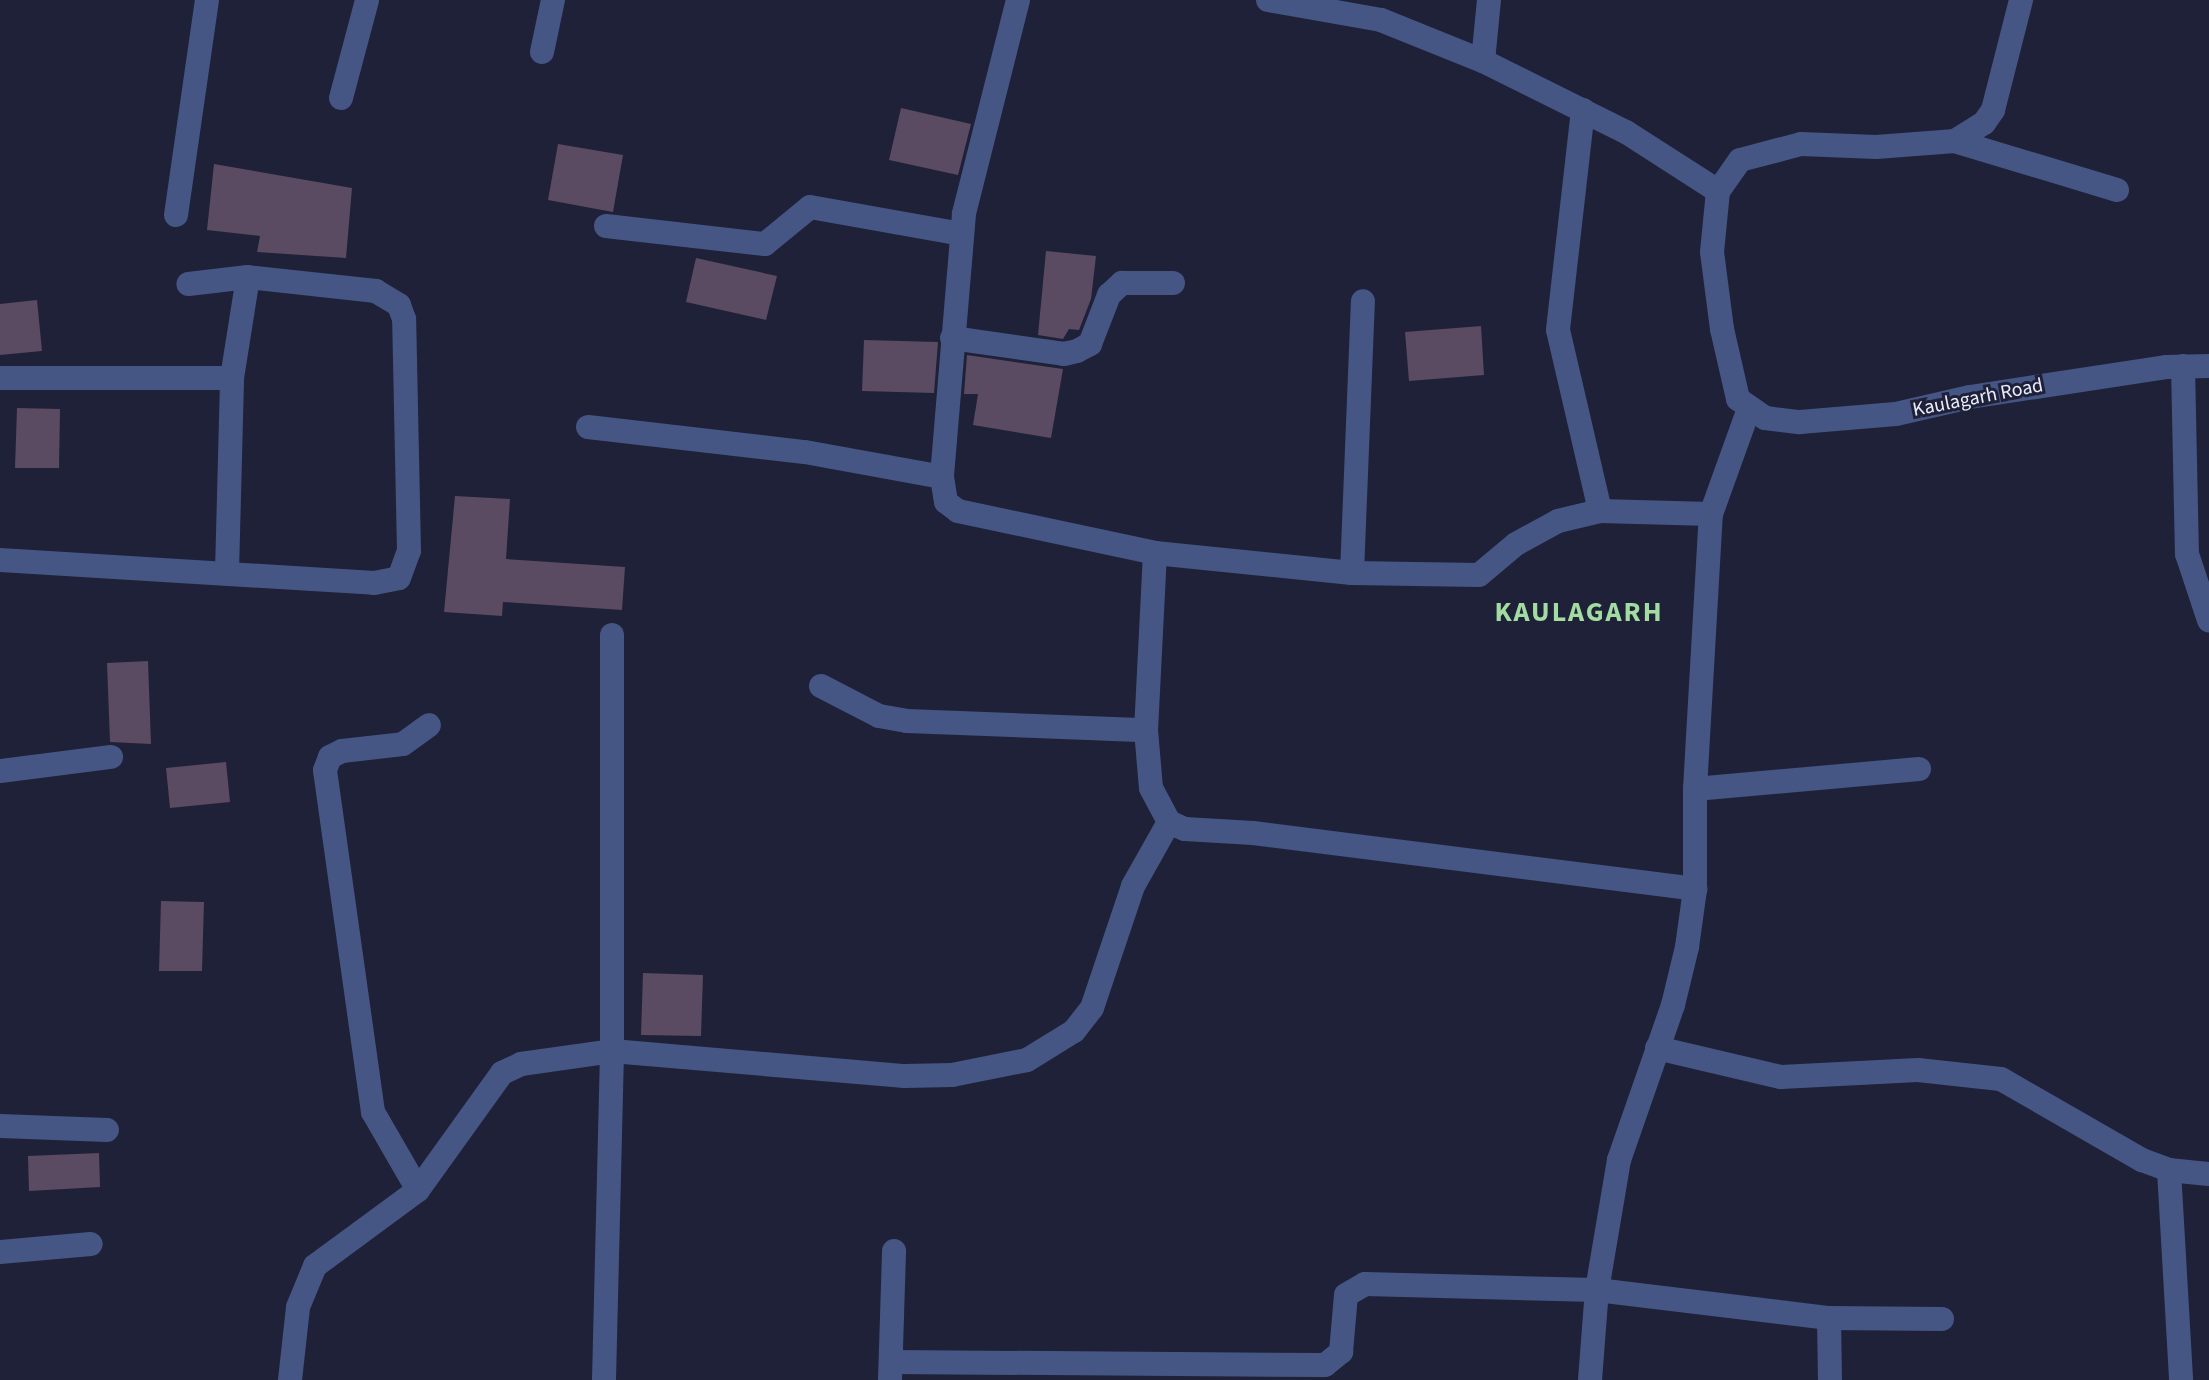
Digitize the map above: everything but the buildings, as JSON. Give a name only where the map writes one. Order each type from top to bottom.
[{"type":"street","points":[[176,215],[207,0]]},
{"type":"street","points":[[341,98],[367,0]]},
{"type":"street","points":[[542,52],[553,0]]},
{"type":"street","points":[[1018,0],[977,152],[962,234],[942,477],[946,502],[971,517],[1155,553],[1352,573],[1479,575],[1516,544],[1547,526],[1600,511],[1711,514]]},
{"type":"street","points":[[1268,0],[1381,20],[1483,61],[1583,110],[1718,191]]},
{"type":"street","points":[[1483,61],[1489,0]]},
{"type":"street","points":[[1955,141],[1984,123],[1993,110],[2021,0]]},
{"type":"street","points":[[1583,110],[1558,330],[1600,511]]},
{"type":"street","points":[[1590,1380],[1597,1290],[1619,1160],[1683,962],[1695,889],[1695,789],[1711,514],[1748,411],[1733,384],[1722,329],[1712,252],[1718,191],[1740,160],[1774,147],[1955,141],[2117,190]]},
{"type":"street","points":[[606,226],[765,244],[810,207],[962,234]]},
{"type":"street","points":[[227,572],[232,378],[248,277]]},
{"type":"street","points":[[0,560],[387,583],[399,578],[409,551],[404,319],[399,305],[376,291],[248,277],[188,284]]},
{"type":"street","points":[[952,338],[1064,354],[1077,351],[1090,344],[1109,295],[1122,283],[1173,283]]},
{"type":"street","points":[[1352,573],[1363,301]]},
{"type":"street","points":[[2183,366],[2187,554],[2209,620]]},
{"type":"street","name":"Kaulagarh Road","points":[[1748,411],[1800,422],[1896,414],[1970,397],[2183,366],[2209,366]]},
{"type":"street","points":[[0,378],[232,378]]},
{"type":"street","points":[[588,427],[805,452],[942,477]]},
{"type":"street","points":[[1155,553],[1146,730],[1151,788],[1169,822],[1185,829],[1695,889]]},
{"type":"street","points":[[604,1380],[612,1051],[612,635]]},
{"type":"street","points":[[821,686],[879,716],[907,721],[1146,730]]},
{"type":"street","points":[[418,1190],[373,1112],[325,770],[330,757],[342,751],[403,744],[429,725]]},
{"type":"street","points":[[0,771],[111,757]]},
{"type":"street","points":[[1695,789],[1919,769]]},
{"type":"street","points":[[290,1380],[298,1307],[315,1266],[418,1190],[502,1073],[521,1064],[612,1051],[905,1076],[952,1075],[1027,1060],[1074,1031],[1092,1008],[1133,886],[1169,822]]},
{"type":"street","points":[[1657,1048],[1781,1077],[1918,1070],[2001,1079],[2142,1160],[2169,1170],[2209,1174]]},
{"type":"street","points":[[0,1126],[107,1130]]},
{"type":"street","points":[[2169,1170],[2181,1380]]},
{"type":"street","points":[[0,1252],[91,1244]]},
{"type":"street","points":[[894,1251],[891,1371],[1325,1365],[1341,1352],[1346,1295],[1352,1287],[1597,1290],[1829,1318],[1942,1319]]},
{"type":"street","points":[[1829,1318],[1830,1380]]},
{"type":"district","name":"KAULAGARH","points":[[1579,612]]}]
